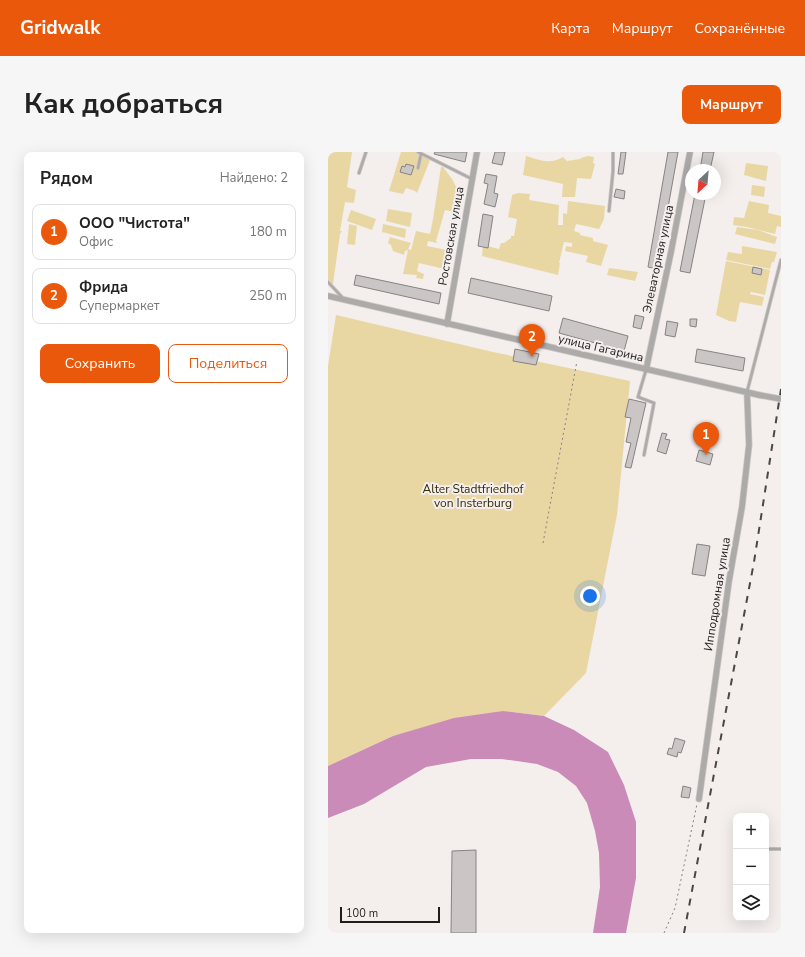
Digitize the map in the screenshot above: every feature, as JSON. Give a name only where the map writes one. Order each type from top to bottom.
[{"type":"street","name":"Ростовская улица","points":[[447,324],[477,152]]},
{"type":"street","name":"Элеваторная улица","points":[[646,370],[690,152]]},
{"type":"street","name":"улица Гагарина","points":[[328,296],[646,370],[781,399]]},
{"type":"street","name":"Ипподромная улица","points":[[699,799],[729,581],[742,507],[749,444],[747,392]]},
{"type":"lane","points":[[359,172],[366,152]]},
{"type":"lane","points":[[418,152],[472,179]]},
{"type":"lane","points":[[609,211],[613,171],[613,152]]},
{"type":"lane","points":[[418,168],[421,154]]},
{"type":"lane","points":[[747,392],[781,260]]},
{"type":"lane","points":[[328,282],[345,301]]},
{"type":"lane","points":[[644,454],[654,403],[638,397],[646,370]]},
{"type":"lane","points":[[769,849],[781,849]]},
{"type":"path","points":[[543,543],[578,354]]},
{"type":"path","points":[[664,933],[675,908],[699,799]]},
{"type":"green space","points":[[328,152],[352,152],[347,187],[356,190],[354,203],[345,202],[340,231],[342,231],[340,234],[333,284],[328,283]]},
{"type":"green space","points":[[401,152],[416,152],[430,160],[417,193],[406,188],[403,194],[389,191]]},
{"type":"green space","points":[[526,156],[549,161],[554,161],[563,157],[567,161],[588,156],[594,157],[593,163],[595,164],[591,179],[577,178],[575,197],[562,197],[563,184],[523,175]]},
{"type":"green space","points":[[746,163],[768,166],[766,181],[744,175]]},
{"type":"green space","points":[[441,167],[443,167],[452,179],[461,196],[459,213],[445,210],[436,241],[437,243],[428,241],[427,246],[452,251],[448,270],[419,263],[417,271],[424,274],[423,279],[416,278],[417,275],[403,274],[408,250],[405,251],[404,255],[393,251],[391,245],[388,243],[390,237],[411,243],[408,249],[411,250],[416,231],[430,234]]},
{"type":"green space","points":[[752,185],[765,187],[764,197],[751,195]]},
{"type":"green space","points":[[518,193],[530,194],[529,200],[559,205],[558,225],[563,225],[563,213],[567,214],[568,201],[605,206],[604,219],[599,229],[576,224],[574,231],[580,233],[580,235],[593,238],[593,241],[608,245],[601,266],[586,262],[588,256],[565,251],[566,246],[572,247],[572,243],[564,242],[558,275],[482,256],[483,245],[499,249],[501,243],[504,243],[511,238],[511,236],[514,236],[517,219],[508,217],[512,195]]},
{"type":"green space","points":[[749,201],[769,205],[768,213],[781,216],[781,227],[777,226],[775,234],[733,225],[734,217],[744,218]]},
{"type":"green space","points":[[388,209],[412,213],[410,227],[386,221]]},
{"type":"green space","points":[[351,210],[376,219],[372,230],[347,221]]},
{"type":"green space","points":[[349,224],[357,226],[355,245],[347,244]]},
{"type":"green space","points":[[383,224],[406,229],[405,238],[382,232]]},
{"type":"green space","points":[[737,227],[758,230],[777,237],[775,244],[735,234]]},
{"type":"green space","points":[[742,246],[777,252],[770,269],[726,260],[728,252],[742,254]]},
{"type":"green space","points":[[726,261],[770,270],[765,295],[751,292],[750,294],[764,297],[762,306],[740,302],[736,322],[729,321],[716,315]]},
{"type":"green space","points":[[609,268],[638,272],[635,281],[607,275]]},
{"type":"green space","name":"Alter Stadtfriedhof von Insterburg","points":[[336,315],[493,352],[630,381],[617,515],[586,673],[544,716],[503,711],[393,736],[328,766],[328,366]]},
{"type":"shaded area","points":[[503,711],[544,716],[574,730],[608,752],[624,785],[636,822],[636,878],[626,933],[593,933],[600,887],[599,853],[595,831],[587,803],[576,786],[558,772],[537,764],[502,759],[471,759],[426,767],[364,804],[328,818],[328,766],[393,736],[454,718]]},
{"type":"building","points":[[435,152],[467,152],[465,162],[434,154]]},
{"type":"building","points":[[495,152],[505,152],[502,165],[492,163]]},
{"type":"building","points":[[621,152],[626,152],[623,174],[618,174]]},
{"type":"building","points":[[668,152],[678,152],[657,269],[648,267]]},
{"type":"building","points":[[703,152],[714,152],[711,164],[701,164]]},
{"type":"building","points":[[406,164],[414,166],[411,175],[400,172],[402,166],[405,167]]},
{"type":"building","points":[[486,174],[497,176],[494,193],[498,194],[495,207],[484,204],[488,184],[484,183]]},
{"type":"building","points":[[616,189],[625,191],[624,199],[614,197]]},
{"type":"building","points":[[694,200],[705,200],[690,273],[680,271]]},
{"type":"building","points":[[483,214],[493,216],[488,248],[478,246]]},
{"type":"building","points":[[753,267],[762,269],[761,275],[752,273]]},
{"type":"building","points":[[356,275],[441,293],[439,304],[354,285]]},
{"type":"building","points":[[471,278],[552,296],[549,311],[468,293]]},
{"type":"building","points":[[635,315],[644,317],[641,329],[633,327]]},
{"type":"building","points":[[563,318],[628,336],[624,351],[559,333]]},
{"type":"building","points":[[690,319],[697,319],[696,327],[690,326]]},
{"type":"building","points":[[667,321],[678,323],[675,337],[665,335]]},
{"type":"building","points":[[515,349],[539,354],[536,365],[513,361]]},
{"type":"building","points":[[697,349],[745,358],[743,371],[695,362]]},
{"type":"building","points":[[629,399],[646,403],[631,468],[625,467],[631,443],[626,442],[631,418],[625,417]]},
{"type":"building","points":[[662,433],[667,434],[665,439],[670,440],[666,454],[657,451]]},
{"type":"building","points":[[699,450],[713,454],[710,465],[696,461]]},
{"type":"building","points":[[697,544],[710,546],[705,576],[692,574]]},
{"type":"building","points":[[675,738],[685,741],[681,753],[678,752],[677,757],[667,754],[669,748],[672,749]]},
{"type":"building","points":[[683,786],[691,788],[689,798],[681,797]]},
{"type":"building","points":[[476,850],[476,933],[451,933],[452,851]]},
{"type":"railway","points":[[684,933],[754,562],[781,389]]},
{"type":"place","name":"Фрида","points":[[532,357]]},
{"type":"place","name":"ООО \"Чистота\"","points":[[706,455]]}]
